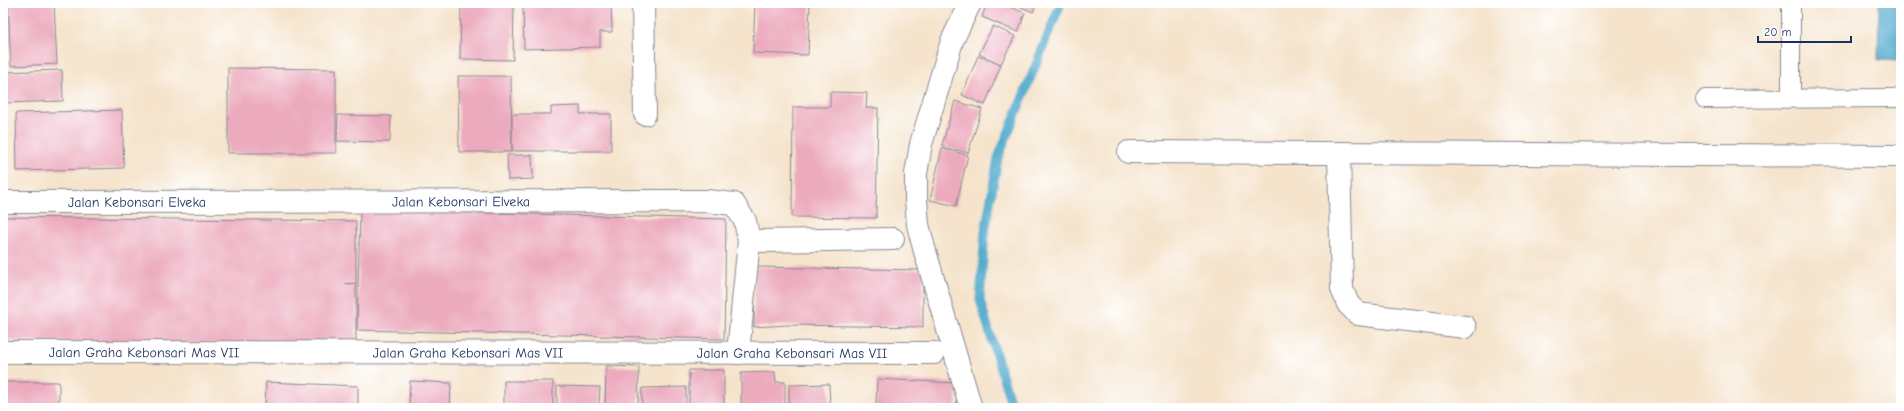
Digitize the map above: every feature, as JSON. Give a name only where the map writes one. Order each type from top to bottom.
[{"type":"street","points":[[643,3],[645,114]]},
{"type":"street","points":[[970,3],[952,41],[921,144],[916,174],[916,199],[918,225],[924,248],[971,408]]},
{"type":"street","points":[[1129,152],[1901,156]]},
{"type":"street","points":[[1339,153],[1342,289],[1348,304],[1358,314],[1465,327]]},
{"type":"street","name":"Jalan Kebonsari Elveka","points":[[3,202],[707,201],[734,204],[746,221],[749,241],[738,353]]},
{"type":"street","points":[[749,241],[893,239]]},
{"type":"street","name":"Jalan Graha Kebonsari Mas VII","points":[[3,352],[934,353]]},
{"type":"lane","points":[[1791,3],[1791,98]]},
{"type":"lane","points":[[1705,99],[1901,98]]},
{"type":"water","points":[[1879,3],[1901,3],[1901,61],[1878,60]]},
{"type":"building","points":[[8,3],[54,3],[57,64],[11,66]]},
{"type":"building","points":[[461,3],[514,3],[513,60],[460,59]]},
{"type":"building","points":[[535,3],[611,3],[612,32],[600,32],[600,47],[524,49],[523,7],[535,6]]},
{"type":"building","points":[[755,3],[810,3],[808,55],[753,53]]},
{"type":"building","points":[[987,3],[1001,3],[1025,13],[1018,32],[982,17]]},
{"type":"building","points":[[1011,3],[1037,3],[1033,12]]},
{"type":"building","points":[[993,26],[1015,36],[1001,64],[979,54]]},
{"type":"building","points":[[978,56],[1001,65],[985,105],[962,95]]},
{"type":"building","points":[[228,68],[336,69],[336,153],[228,153]]},
{"type":"building","points":[[62,70],[63,101],[3,103],[3,72]]},
{"type":"building","points":[[458,76],[511,76],[512,152],[459,152]]},
{"type":"building","points":[[830,92],[867,93],[866,108],[878,108],[876,218],[792,217],[793,107],[830,107]]},
{"type":"building","points":[[955,101],[982,109],[968,153],[942,145]]},
{"type":"building","points":[[580,106],[580,114],[611,114],[611,151],[512,151],[512,114],[551,114],[551,107]]},
{"type":"building","points":[[122,110],[124,168],[17,171],[16,113]]},
{"type":"building","points":[[338,115],[391,116],[390,142],[337,141]]},
{"type":"building","points":[[942,148],[968,155],[956,206],[930,200]]},
{"type":"building","points":[[507,155],[532,155],[533,179],[508,180]]},
{"type":"building","points":[[360,210],[726,219],[724,339],[357,330]]},
{"type":"building","points":[[3,217],[356,221],[356,283],[345,284],[356,284],[356,345],[3,341]]},
{"type":"building","points":[[755,267],[923,270],[923,327],[787,325],[754,327]]},
{"type":"building","points":[[606,366],[639,367],[638,408],[605,408]]},
{"type":"building","points":[[689,370],[724,370],[724,408],[689,408]]},
{"type":"building","points":[[775,372],[776,382],[785,382],[785,408],[741,408],[741,373]]},
{"type":"building","points":[[877,379],[957,383],[956,408],[876,408]]},
{"type":"building","points":[[410,381],[451,383],[450,408],[409,408]]},
{"type":"building","points":[[504,381],[553,381],[553,408],[504,408]]},
{"type":"building","points":[[3,382],[59,382],[59,408],[3,408]]},
{"type":"building","points":[[266,382],[358,386],[358,408],[265,408]]},
{"type":"building","points":[[829,384],[830,408],[789,408],[789,385]]},
{"type":"building","points":[[557,386],[600,387],[599,408],[557,408]]},
{"type":"building","points":[[686,387],[686,408],[642,408],[642,388]]},
{"type":"waterway","points":[[1012,408],[980,300],[985,232],[998,158],[1061,3]]}]
